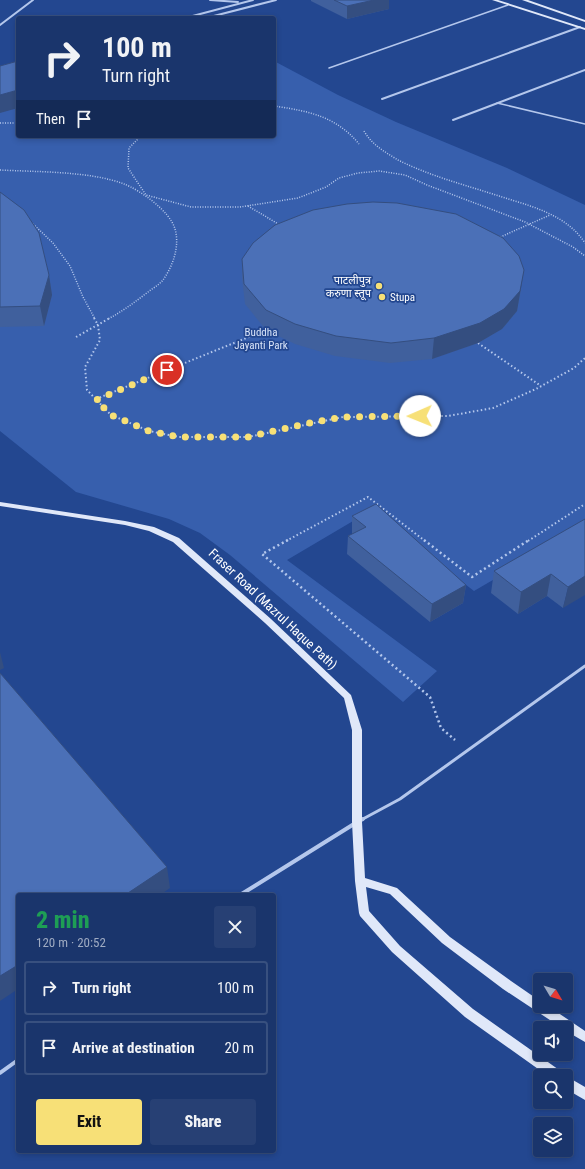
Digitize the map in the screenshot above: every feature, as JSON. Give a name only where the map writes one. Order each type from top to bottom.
[{"type":"main road","points":[[494,0],[534,4]]},
{"type":"main road","points":[[524,0],[585,21]]},
{"type":"main road","points":[[510,2],[518,8],[585,29]]},
{"type":"main road","name":"Fraser Road (Mazrul Haque Path)","points":[[0,504],[125,523],[151,529],[176,540],[268,621],[348,697],[357,730],[357,822],[360,880],[364,913],[396,949],[469,1013],[548,1069]]},
{"type":"main road","points":[[360,880],[393,891],[446,940],[507,985],[585,1037]]},
{"type":"main road","points":[[573,1086],[585,1094]]},
{"type":"street","points":[[0,25],[33,0]]},
{"type":"street","points":[[210,0],[243,2],[256,5]]},
{"type":"street","points":[[192,16],[253,0]]},
{"type":"street","points":[[214,16],[276,0]]},
{"type":"street","points":[[382,99],[580,27]]},
{"type":"street","points":[[453,120],[585,70]]},
{"type":"lane","points":[[329,68],[510,2]]},
{"type":"lane","points":[[497,103],[585,124]]},
{"type":"lane","points":[[243,893],[357,822],[400,799],[585,666]]},
{"type":"lane","points":[[0,1073],[16,1061]]},
{"type":"path","points":[[276,106],[300,109],[336,122],[355,138],[359,144]]},
{"type":"path","points":[[0,122],[16,123]]},
{"type":"path","points":[[364,130],[370,141],[388,154],[416,169],[551,214],[580,233],[585,243]]},
{"type":"path","points":[[76,337],[126,309],[162,281],[174,260],[177,239],[175,227],[163,211],[146,195],[128,168],[129,148],[139,138]]},
{"type":"path","points":[[0,170],[70,174],[107,179],[124,184],[146,195],[191,207],[240,208],[298,198],[326,188],[339,178],[358,173],[379,171],[405,175],[427,185],[530,224],[585,256]]},
{"type":"path","points":[[248,206],[285,228]]},
{"type":"path","points":[[494,240],[551,214]]},
{"type":"path","points":[[31,222],[53,243],[70,266],[83,297],[98,325],[100,340],[85,368],[86,390],[111,415],[149,431],[179,437],[248,437],[343,417],[448,416],[493,408],[541,386],[574,368],[585,358]]},
{"type":"path","points":[[96,400],[266,330]]},
{"type":"path","points":[[478,343],[541,386]]},
{"type":"path","points":[[441,728],[430,696],[262,554],[368,496],[472,577],[585,504]]},
{"type":"green space","name":"Buddha Jayanti Park","points":[[276,62],[338,95],[396,122],[507,168],[585,205],[585,526],[474,591],[370,511],[287,560],[437,671],[403,702],[230,555],[200,533],[169,519],[76,492],[0,431],[0,76],[16,72],[16,138],[276,138]]},
{"type":"building","points":[[334,0],[374,0],[347,6]]},
{"type":"building","points":[[16,62],[16,91],[0,95],[0,66]]},
{"type":"building","points":[[0,192],[24,210],[39,233],[49,275],[40,306],[0,307]]},
{"type":"building","name":"Stupa","points":[[373,202],[397,203],[456,214],[503,238],[519,256],[524,270],[520,291],[504,309],[480,323],[434,338],[391,343],[336,336],[295,324],[266,310],[244,284],[242,259],[253,243],[275,225],[313,210],[347,204]]},
{"type":"building","points":[[376,504],[466,585],[432,604],[348,536],[366,527],[352,516]]},
{"type":"building","points":[[585,519],[585,576],[568,587],[551,574],[521,592],[494,571]]},
{"type":"building","points":[[0,673],[167,867],[128,893],[16,893],[16,966],[0,976]]},
{"type":"place","name":"पाटलीपुत्र करुणा स्तूप","points":[[379,286]]},
{"type":"place","name":"Stupa","points":[[382,297]]},
{"type":"route","points":[[167,370],[96,400],[111,415],[149,431],[179,437],[248,437],[343,417],[420,416]]}]
